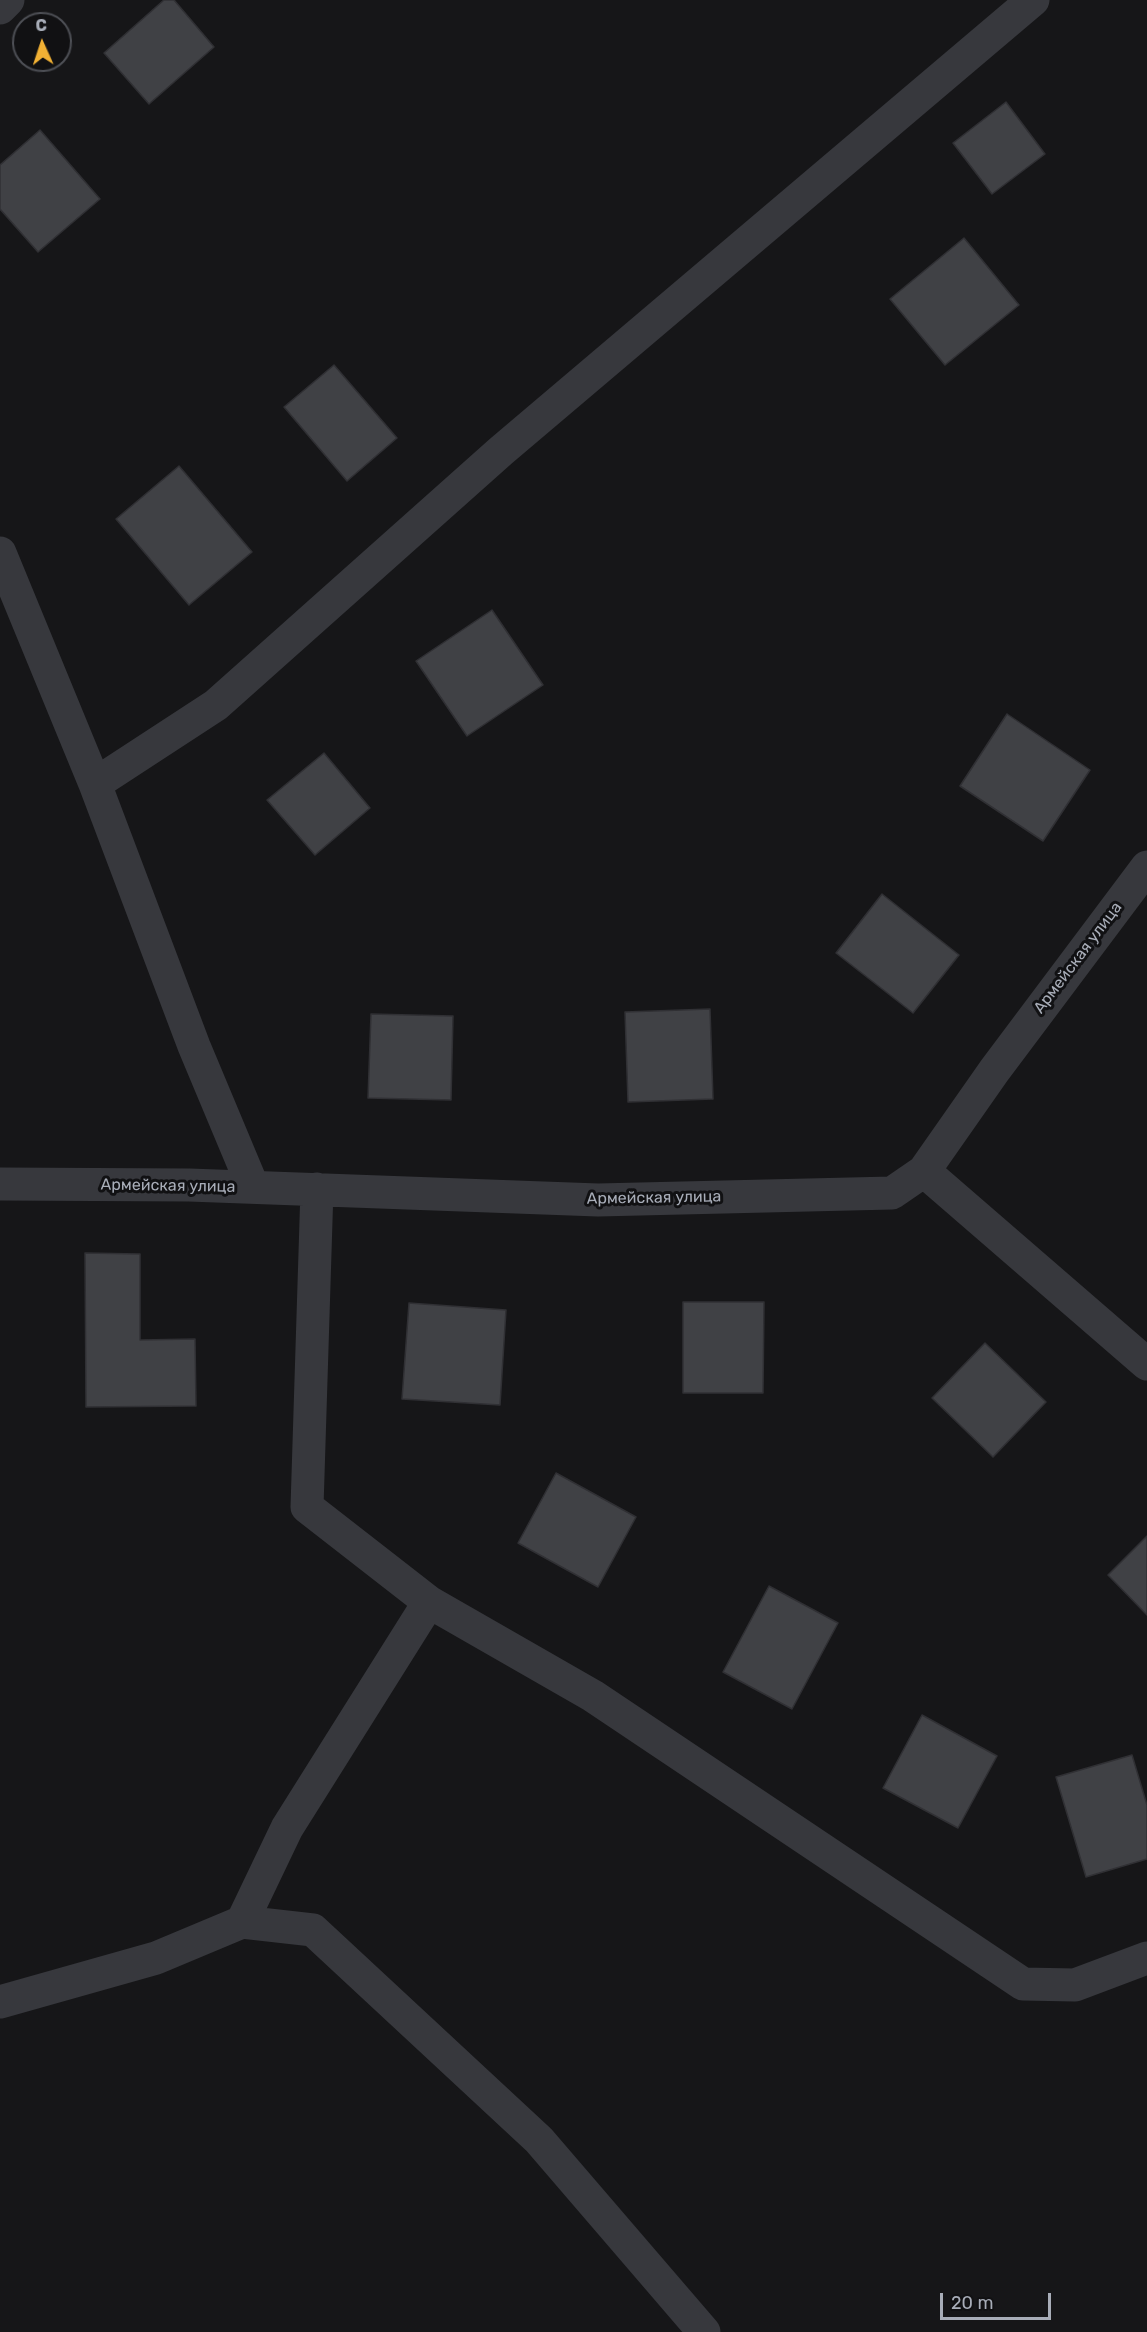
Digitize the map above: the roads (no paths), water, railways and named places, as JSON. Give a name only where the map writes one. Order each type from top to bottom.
[{"type":"street","points":[[0,8],[8,0]]},
{"type":"street","points":[[95,784],[216,705],[501,451],[1034,0]]},
{"type":"street","points":[[0,554],[95,784],[190,1036],[253,1187]]},
{"type":"street","name":"Армейская улица","points":[[0,1184],[253,1187],[598,1200],[892,1193],[924,1171],[994,1071],[1147,867]]},
{"type":"street","points":[[924,1171],[1147,1364]]},
{"type":"street","points":[[316,1189],[307,1507],[429,1602],[593,1696],[1023,1984],[1075,1985],[1147,1958]]},
{"type":"street","points":[[242,1922],[287,1827],[429,1602]]},
{"type":"street","points":[[0,2002],[156,1958],[242,1922],[313,1930],[539,2140],[704,2332]]}]
